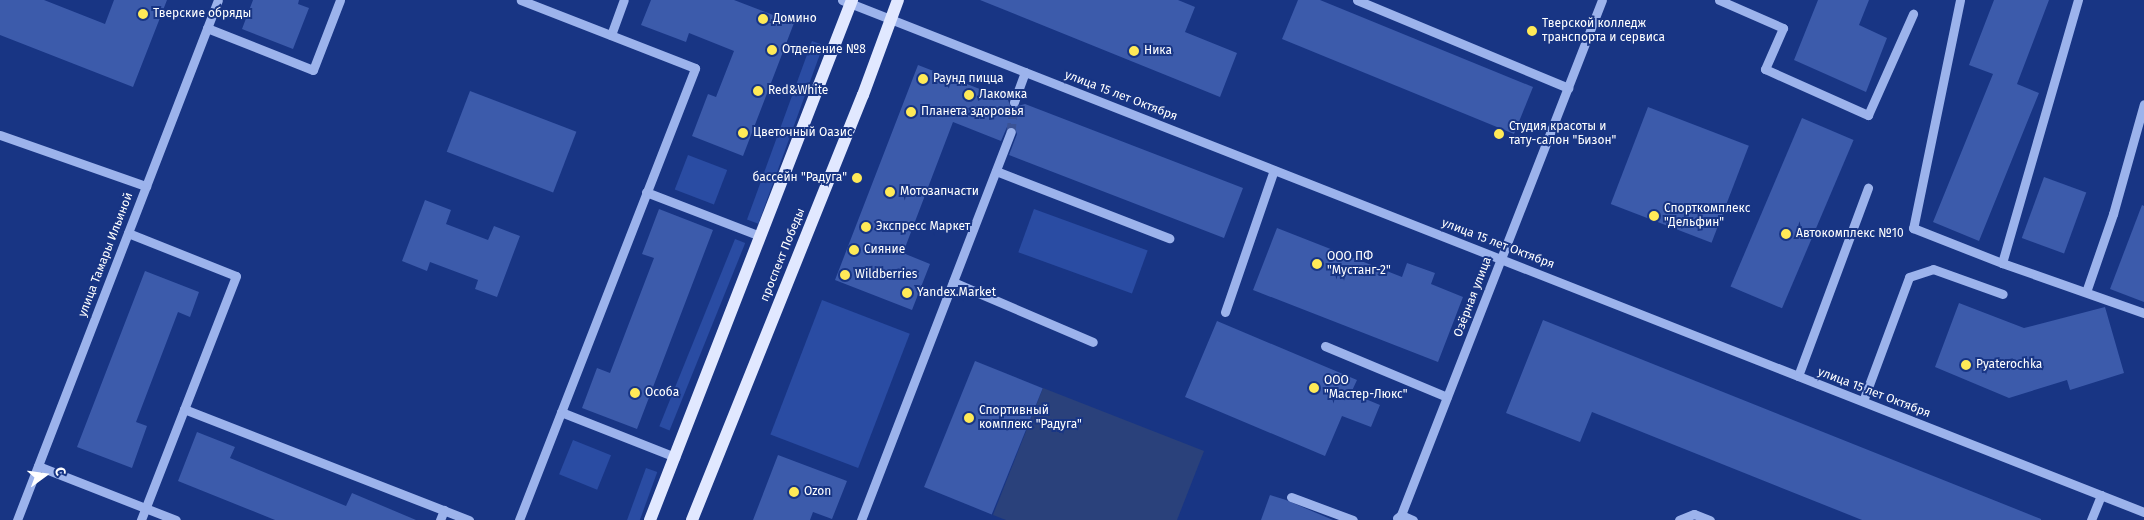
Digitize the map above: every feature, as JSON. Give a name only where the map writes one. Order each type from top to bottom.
[{"type":"main road","name":"проспект Победы","points":[[692,520],[863,95],[898,0]]},
{"type":"main road","points":[[650,520],[760,236],[848,1]]},
{"type":"street","name":"улица Тамары Ильиной","points":[[17,520],[218,0]]},
{"type":"street","points":[[207,28],[313,70],[340,0]]},
{"type":"street","points":[[519,520],[695,68],[521,0]]},
{"type":"street","points":[[611,35],[624,0]]},
{"type":"street","points":[[1357,0],[1568,88]]},
{"type":"street","name":"Озёрная улица","points":[[1399,518],[1602,0]]},
{"type":"street","points":[[1719,0],[1783,28],[1765,69],[1868,115],[1912,14]]},
{"type":"street","points":[[1960,0],[1914,228],[2002,263],[2144,313]]},
{"type":"street","points":[[2002,263],[2078,0]]},
{"type":"street","name":"улица 15 лет Октября","points":[[848,1],[2144,512]]},
{"type":"street","points":[[1014,102],[1025,72]]},
{"type":"street","points":[[2086,292],[2113,214],[2144,104]]},
{"type":"street","points":[[861,520],[1011,132]]},
{"type":"street","points":[[0,135],[146,186]]},
{"type":"street","points":[[1225,312],[1274,170]]},
{"type":"street","points":[[996,171],[1170,238]]},
{"type":"street","points":[[1798,376],[1868,188]]},
{"type":"street","points":[[646,192],[760,236]]},
{"type":"street","points":[[128,234],[236,276],[141,520]]},
{"type":"street","points":[[1863,401],[1909,277],[1933,269],[2003,294]]},
{"type":"street","points":[[953,282],[1093,342]]},
{"type":"street","points":[[1325,346],[1447,397]]},
{"type":"street","points":[[184,409],[469,520]]},
{"type":"street","points":[[561,412],[674,457]]},
{"type":"street","points":[[38,466],[176,520]]},
{"type":"street","points":[[2091,520],[2101,495]]},
{"type":"street","points":[[1291,497],[1352,520]]},
{"type":"street","points":[[440,520],[444,510]]},
{"type":"street","points":[[1679,520],[1694,514],[1710,520]]},
{"type":"street","points":[[1399,518],[1413,520]]},
{"type":"shaded area","points":[[812,41],[823,45],[758,224],[747,220]]},
{"type":"shaded area","points":[[688,155],[727,170],[714,205],[675,190]]},
{"type":"shaded area","points":[[1034,209],[1148,250],[1132,294],[1018,252]]},
{"type":"shaded area","points":[[735,239],[745,243],[670,430],[659,426]]},
{"type":"shaded area","points":[[822,300],[910,334],[858,468],[770,434]]},
{"type":"shaded area","points":[[1043,388],[1204,451],[1177,520],[1006,520],[993,515]]},
{"type":"shaded area","points":[[573,440],[611,455],[597,490],[559,474]]},
{"type":"shaded area","points":[[646,468],[657,472],[640,520],[627,520]]},
{"type":"building","points":[[0,0],[44,0],[105,24],[114,0],[167,0],[133,87],[0,35]]},
{"type":"building","points":[[253,0],[299,0],[298,4],[309,8],[293,49],[242,29]]},
{"type":"building","points":[[651,0],[734,0],[794,23],[743,156],[692,136],[708,94],[716,97],[734,51],[689,33],[686,42],[641,25]]},
{"type":"building","points":[[980,0],[1178,0],[1195,7],[1185,32],[1237,53],[1220,97]]},
{"type":"building","points":[[1298,0],[1320,0],[1533,87],[1514,134],[1282,39]]},
{"type":"building","points":[[1818,0],[1869,0],[1859,25],[1887,38],[1866,92],[1794,60]]},
{"type":"building","points":[[1994,0],[2049,0],[2017,84],[2039,93],[1979,241],[1933,222],[1993,74],[1969,65]]},
{"type":"building","points":[[918,65],[1008,100],[1011,108],[1025,104],[1243,188],[1224,238],[1009,155],[1017,134],[1014,126],[1007,127],[1001,141],[953,122],[903,253],[930,264],[912,310],[835,280]]},
{"type":"building","points":[[470,91],[576,132],[553,193],[447,152]]},
{"type":"building","points":[[1648,107],[1749,146],[1712,243],[1611,204]]},
{"type":"building","points":[[1802,118],[1854,140],[1782,308],[1730,286]]},
{"type":"building","points":[[2044,177],[2086,192],[2064,253],[2022,238]]},
{"type":"building","points":[[425,200],[451,210],[446,224],[488,240],[494,226],[520,236],[497,297],[475,289],[478,280],[430,262],[427,271],[402,261]]},
{"type":"building","points":[[2142,205],[2144,206],[2144,302],[2110,289]]},
{"type":"building","points":[[659,209],[713,230],[637,429],[582,408],[597,368],[610,373],[654,258],[642,254]]},
{"type":"building","points":[[1277,228],[1402,277],[1407,263],[1435,273],[1431,284],[1463,297],[1438,362],[1253,290]]},
{"type":"building","points":[[145,271],[199,292],[190,317],[178,312],[136,422],[147,426],[132,468],[77,447]]},
{"type":"building","points":[[1959,303],[2024,328],[2105,307],[2124,373],[2070,390],[2067,380],[2009,398],[1935,367]]},
{"type":"building","points":[[1543,320],[2041,520],[1862,520],[1592,412],[1580,442],[1506,413]]},
{"type":"building","points":[[1217,321],[1357,380],[1351,393],[1380,405],[1371,427],[1342,416],[1325,456],[1185,397]]},
{"type":"building","points":[[975,361],[1043,388],[992,514],[924,487]]},
{"type":"building","points":[[197,432],[235,447],[230,458],[346,506],[352,493],[416,520],[275,520],[178,481]]},
{"type":"building","points":[[778,455],[847,481],[832,519],[813,512],[810,520],[753,520]]},
{"type":"building","points":[[1270,495],[1286,500],[1333,520],[1261,520]]},
{"type":"tunnel","points":[[1011,132],[1014,102]]},
{"type":"place","name":"Тверские обряды","points":[[143,14]]},
{"type":"place","name":"Домино","points":[[763,19]]},
{"type":"place","name":"Тверской колледж транспорта и сервиса","points":[[1532,31]]},
{"type":"place","name":"Отделение №8","points":[[772,50]]},
{"type":"place","name":"Ника","points":[[1134,51]]},
{"type":"place","name":"Раунд пицца","points":[[923,79]]},
{"type":"place","name":"Red&White","points":[[758,91]]},
{"type":"place","name":"Лакомка","points":[[969,95]]},
{"type":"place","name":"Планета здоровья","points":[[911,112]]},
{"type":"place","name":"Цветочный Оазис","points":[[743,133]]},
{"type":"place","name":"Студия красоты и тату-салон \"Бизон\"","points":[[1499,134]]},
{"type":"place","name":"бассейн \"Радуга\"","points":[[857,178]]},
{"type":"place","name":"Мотозапчасти","points":[[890,192]]},
{"type":"place","name":"Спорткомплекс \"Дельфин\"","points":[[1654,216]]},
{"type":"place","name":"Экспресс Маркет","points":[[866,227]]},
{"type":"place","name":"Автокомплекс №10","points":[[1786,234]]},
{"type":"place","name":"Сияние","points":[[854,250]]},
{"type":"place","name":"ООО ПФ \"Мустанг-2\"","points":[[1317,264]]},
{"type":"place","name":"Wildberries","points":[[845,275]]},
{"type":"place","name":"Yandex.Market","points":[[907,293]]},
{"type":"place","name":"Pyaterochka","points":[[1966,365]]},
{"type":"place","name":"ООО \"Мастер-Люкс\"","points":[[1314,388]]},
{"type":"place","name":"Особа","points":[[635,393]]},
{"type":"place","name":"Спортивный комплекс \"Радуга\"","points":[[969,418]]},
{"type":"place","name":"Ozon","points":[[794,492]]}]
